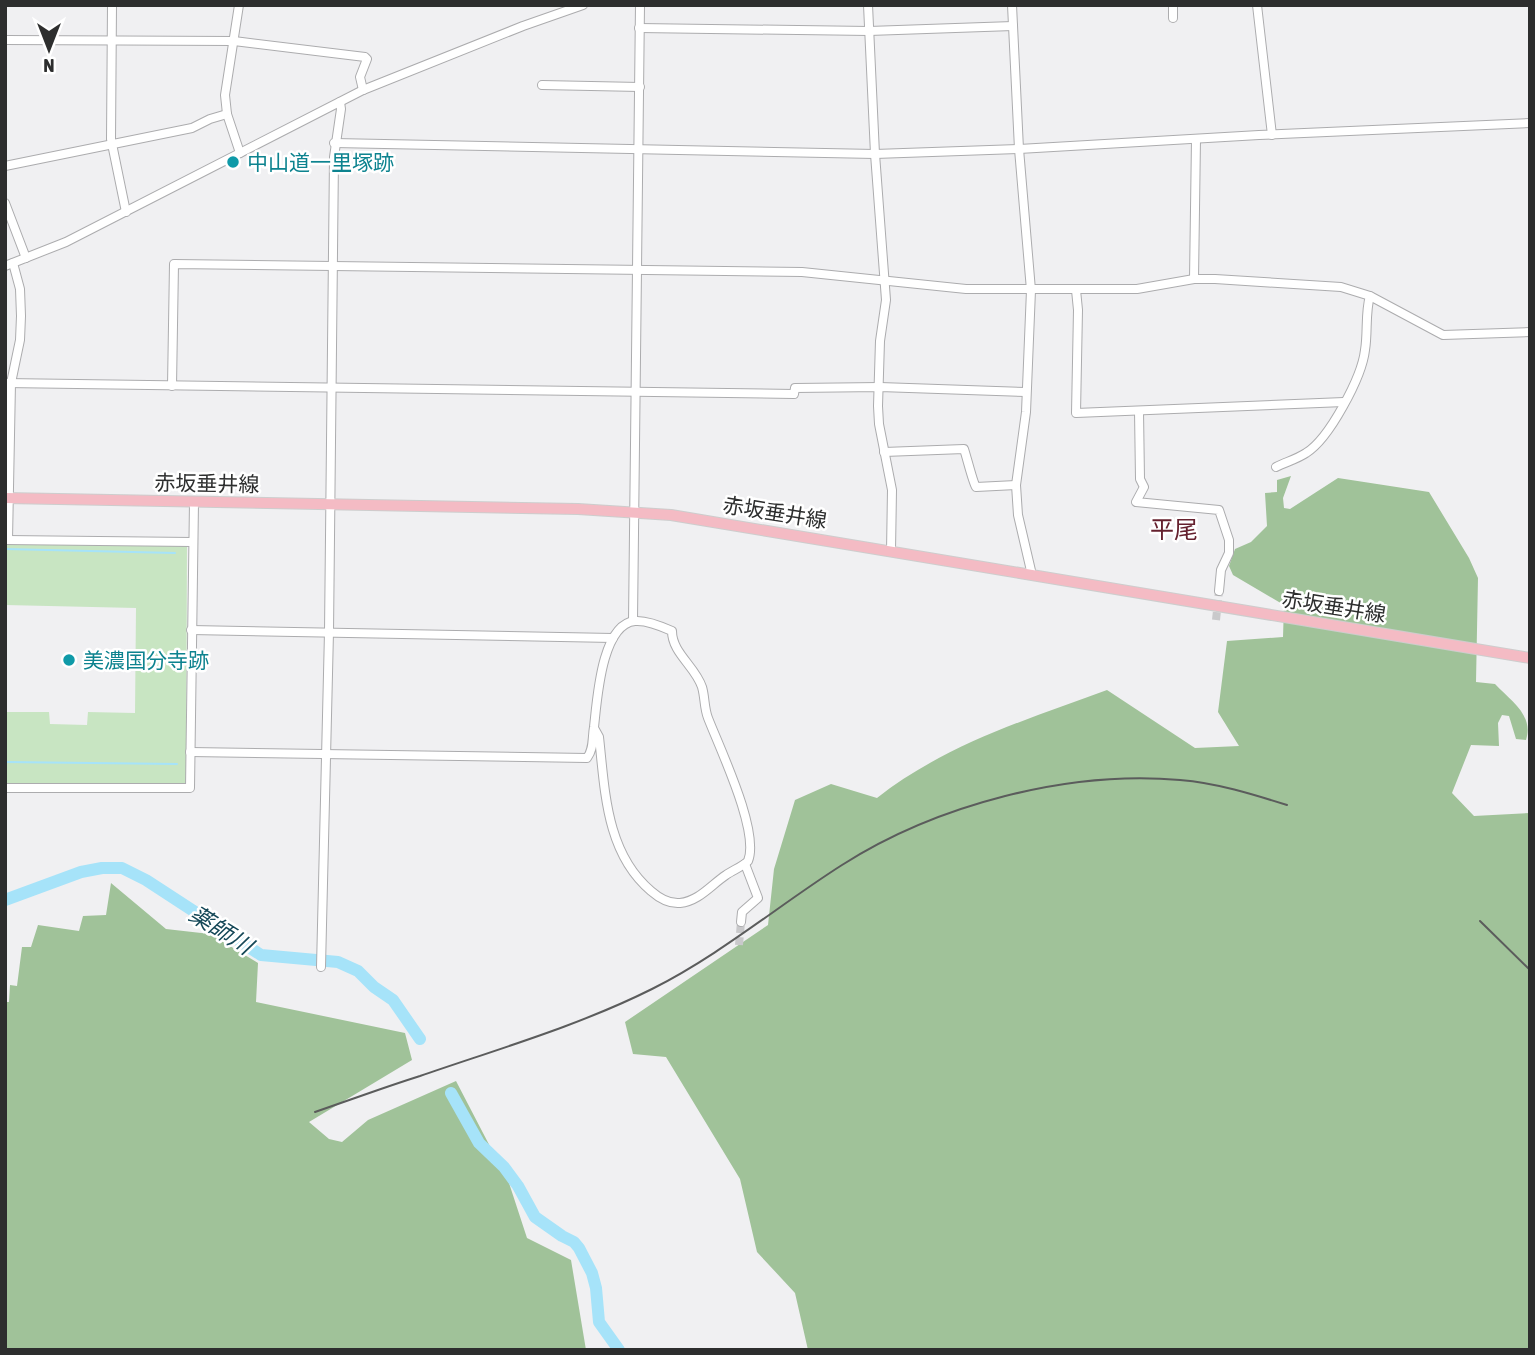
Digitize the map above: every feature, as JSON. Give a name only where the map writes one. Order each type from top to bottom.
[{"type":"main road","name":"赤坂垂井線","points":[[7,498],[635,512],[732,524],[1530,658]]},
{"type":"street","points":[[112,5],[111,144],[126,212]]},
{"type":"street","points":[[239,5],[225,95],[227,114],[240,153]]},
{"type":"street","points":[[192,542],[7,540],[8,383],[20,340],[21,316],[20,289],[9,264],[66,242],[363,90],[559,9],[583,5]]},
{"type":"street","points":[[633,621],[640,5]]},
{"type":"street","points":[[868,5],[875,154],[887,300],[880,341],[879,424],[892,490],[891,551]]},
{"type":"street","points":[[1012,5],[1019,149],[1031,290],[1026,412],[1016,485],[1018,515],[1032,575]]},
{"type":"street","points":[[1172,5],[1173,18]]},
{"type":"street","points":[[1257,5],[1272,135]]},
{"type":"street","points":[[639,27],[869,31],[1013,26]]},
{"type":"street","points":[[5,40],[234,41],[365,57],[367,59],[360,78],[363,90]]},
{"type":"street","points":[[542,85],[640,87]]},
{"type":"street","points":[[321,967],[329,632],[334,143],[341,110],[340,102]]},
{"type":"street","points":[[5,166],[192,128],[227,114]]},
{"type":"street","points":[[334,143],[875,154],[1530,124]]},
{"type":"street","points":[[1194,279],[1196,139]]},
{"type":"street","points":[[5,203],[26,258]]},
{"type":"street","points":[[172,386],[174,264],[832,274],[965,289],[1031,290],[1137,289],[1194,279],[1341,287],[1370,296],[1443,335],[1530,332]]},
{"type":"street","points":[[1076,290],[1076,413],[1344,402]]},
{"type":"street","points":[[1276,467],[1308,452],[1331,424],[1344,402],[1360,371],[1365,351],[1370,296]]},
{"type":"street","points":[[8,383],[794,394],[795,388],[880,387],[1026,392]]},
{"type":"street","points":[[1139,411],[1140,479],[1144,487],[1136,502],[1219,510],[1229,540],[1229,553],[1221,570],[1219,591]]},
{"type":"street","points":[[884,452],[964,449],[972,470],[972,483],[976,487],[1016,485]]},
{"type":"street","points":[[5,788],[190,788],[194,502]]},
{"type":"street","points":[[190,752],[587,758],[592,751],[594,728],[601,673],[606,650],[613,638],[633,621],[649,623],[672,631],[673,642],[702,687],[707,716],[724,753],[751,832],[752,853],[745,864],[701,895],[683,903],[670,902],[649,889],[629,867],[618,847],[608,811],[599,737],[594,728]]},
{"type":"street","points":[[191,630],[613,638]]},
{"type":"street","points":[[741,922],[742,912],[758,898],[745,864]]},
{"type":"green space","points":[[1291,476],[1283,498],[1284,508],[1290,509],[1338,478],[1429,492],[1478,578],[1476,682],[1495,684],[1520,709],[1527,723],[1526,740],[1516,739],[1509,716],[1502,715],[1498,723],[1499,746],[1471,745],[1452,793],[1474,816],[1530,813],[1530,1350],[808,1350],[795,1293],[757,1252],[740,1179],[666,1057],[633,1054],[625,1022],[768,925],[774,869],[795,800],[831,784],[877,798],[903,779],[958,748],[1107,690],[1195,748],[1239,746],[1218,712],[1227,641],[1283,637],[1284,605],[1233,575],[1229,566],[1235,549],[1251,542],[1267,526],[1265,493],[1277,492],[1277,480]]},
{"type":"green space","points":[[5,544],[187,545],[186,784],[5,783],[5,712],[49,712],[50,724],[87,725],[88,712],[135,713],[136,608],[5,605]]},
{"type":"green space","points":[[111,883],[166,929],[210,934],[258,963],[256,1002],[405,1033],[412,1060],[309,1122],[329,1139],[342,1142],[368,1120],[456,1081],[509,1183],[527,1238],[571,1260],[586,1350],[5,1350],[5,1002],[9,1002],[10,985],[17,986],[22,947],[31,947],[38,925],[79,931],[83,916],[106,915]]},
{"type":"waterway","points":[[5,549],[175,553]]},
{"type":"waterway","points":[[5,762],[177,764]]},
{"type":"waterway","name":"薬師川","points":[[5,900],[81,872],[122,868],[146,880],[261,955],[338,962],[358,971],[374,987],[393,1000],[420,1039]]},
{"type":"waterway","name":"薬師川","points":[[451,1093],[479,1143],[504,1167],[535,1217],[579,1248],[592,1273],[599,1322],[619,1350]]},
{"type":"tunnel","points":[[1216,620],[1219,591]]},
{"type":"tunnel","points":[[739,945],[741,922]]},
{"type":"railway","points":[[315,1112],[538,1036],[652,989],[702,961],[842,865],[919,825],[961,809],[1004,796],[1049,787],[1137,778],[1207,784],[1287,805]]},
{"type":"railway","points":[[1480,921],[1530,970]]},
{"type":"place","name":"中山道一里塚跡","points":[[233,162]]},
{"type":"place","name":"美濃国分寺跡","points":[[69,660]]},
{"type":"district","name":"平尾","points":[[1174,529]]}]
